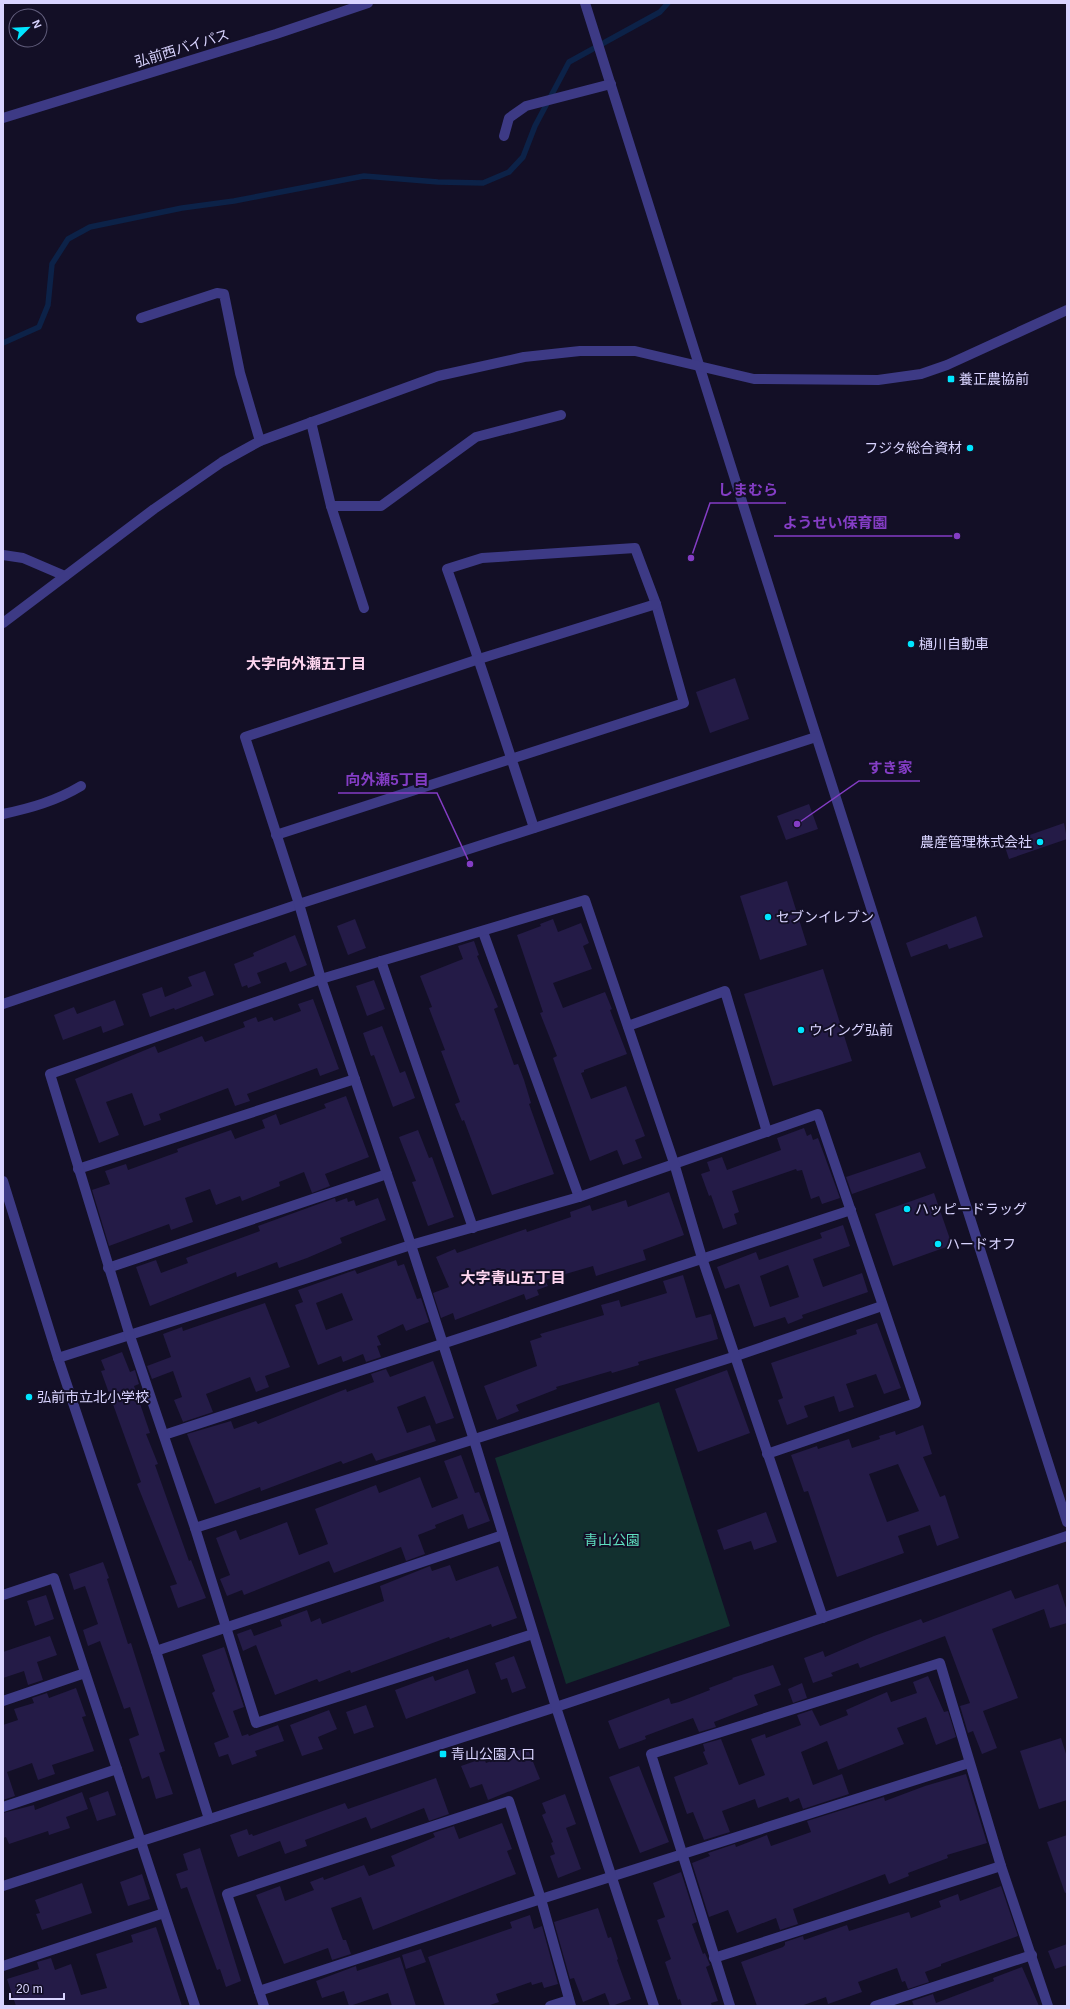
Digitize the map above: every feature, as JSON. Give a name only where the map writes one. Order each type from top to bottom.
[{"type":"street","name":"弘前西バイパス","points":[[3,118],[276,34],[368,3]]},
{"type":"street","points":[[585,3],[816,737],[1067,1522]]},
{"type":"street","points":[[504,136],[509,118],[526,106],[611,84]]},
{"type":"street","points":[[141,318],[217,293],[224,294],[240,373],[260,441]]},
{"type":"street","points":[[3,623],[154,509],[222,462],[260,441],[438,376],[524,357],[580,351],[635,351],[754,379],[878,380],[921,374],[947,365],[1067,310]]},
{"type":"street","points":[[331,506],[381,506],[476,437],[561,415]]},
{"type":"street","points":[[311,422],[331,506],[364,608]]},
{"type":"street","points":[[276,835],[512,759],[684,703],[656,604],[635,548],[482,558],[447,569],[479,659],[512,759],[534,828]]},
{"type":"street","points":[[3,555],[23,558],[65,576]]},
{"type":"street","points":[[654,2006],[556,1707],[474,1440],[411,1245],[322,979],[300,904],[276,835],[245,737],[479,659],[656,604]]},
{"type":"street","points":[[3,1004],[300,904],[816,737]]},
{"type":"street","points":[[3,814],[34,808],[64,797],[81,786]]},
{"type":"street","points":[[533,1634],[256,1723],[227,1627],[108,1268],[50,1074],[322,979],[483,932],[585,900],[674,1163],[702,1258],[823,1618]]},
{"type":"street","points":[[483,932],[579,1197]]},
{"type":"street","points":[[381,961],[473,1228]]},
{"type":"street","points":[[628,1026],[726,991],[767,1132]]},
{"type":"street","points":[[78,1169],[355,1079]]},
{"type":"street","points":[[58,1358],[411,1245],[579,1197],[818,1114],[916,1403],[767,1454]]},
{"type":"street","points":[[108,1268],[387,1174]]},
{"type":"street","points":[[3,1181],[58,1358],[156,1651],[209,1819]]},
{"type":"street","points":[[164,1435],[851,1210]]},
{"type":"street","points":[[194,1528],[736,1356],[882,1306]]},
{"type":"street","points":[[156,1651],[503,1535]]},
{"type":"street","points":[[3,1886],[556,1707],[1067,1536]]},
{"type":"street","points":[[3,1594],[54,1578],[195,2006]]},
{"type":"street","points":[[730,2006],[651,1754],[940,1663],[1001,1866],[1048,2006]]},
{"type":"street","points":[[3,1701],[85,1673]]},
{"type":"street","points":[[259,1991],[612,1876],[969,1763]]},
{"type":"street","points":[[3,1807],[117,1770]]},
{"type":"street","points":[[264,2006],[227,1894],[509,1801],[541,1899],[570,2003],[550,2006]]},
{"type":"street","points":[[714,1958],[1001,1866]]},
{"type":"street","points":[[3,1966],[164,1913]]},
{"type":"street","points":[[874,2006],[1032,1955]]},
{"type":"green space","name":"青山公園","points":[[659,1402],[730,1626],[566,1684],[495,1458]]},
{"type":"building","points":[[735,678],[749,719],[710,733],[696,692]]},
{"type":"building","points":[[809,804],[818,829],[786,840],[777,816]]},
{"type":"building","points":[[1064,823],[1067,839],[1009,859],[1004,844]]},
{"type":"building","points":[[787,881],[807,945],[760,960],[740,896]]},
{"type":"building","points":[[976,916],[983,937],[949,949],[947,944],[911,957],[906,943]]},
{"type":"building","points":[[355,919],[366,948],[348,955],[337,926]]},
{"type":"building","points":[[553,919],[558,932],[581,923],[589,943],[583,946],[592,969],[553,983],[563,1008],[605,992],[612,1009],[610,1010],[627,1054],[584,1070],[584,1072],[581,1073],[591,1099],[626,1086],[645,1136],[635,1140],[642,1158],[623,1165],[617,1150],[590,1161],[553,1058],[557,1056],[540,1013],[543,1012],[517,935],[541,926],[540,924]]},
{"type":"building","points":[[295,935],[307,965],[290,972],[286,962],[257,973],[261,983],[248,988],[247,985],[242,987],[234,964],[254,956],[253,953]]},
{"type":"building","points":[[474,941],[479,955],[477,956],[498,1007],[494,1009],[514,1065],[518,1064],[524,1080],[531,1103],[529,1104],[554,1174],[492,1195],[464,1120],[462,1121],[455,1104],[460,1102],[441,1051],[445,1050],[429,1008],[432,1007],[420,976],[463,959],[458,946]]},
{"type":"building","points":[[823,969],[852,1061],[773,1086],[744,994]]},
{"type":"building","points":[[205,971],[214,995],[175,1010],[174,1008],[150,1017],[142,994],[162,987],[165,997],[192,986],[188,977]]},
{"type":"building","points":[[374,980],[385,1009],[367,1016],[356,986]]},
{"type":"building","points":[[313,999],[339,1069],[320,1076],[317,1068],[247,1094],[250,1101],[235,1106],[228,1088],[159,1114],[161,1120],[144,1126],[132,1093],[106,1102],[119,1135],[99,1143],[75,1079],[155,1046],[158,1053],[202,1036],[205,1042],[245,1027],[243,1022],[256,1017],[258,1022],[272,1017],[274,1021],[301,1011],[298,1004]]},
{"type":"building","points":[[115,1000],[124,1025],[103,1033],[101,1026],[63,1040],[54,1015],[74,1007],[77,1014]]},
{"type":"building","points":[[382,1026],[400,1073],[405,1071],[415,1098],[393,1107],[374,1055],[371,1056],[363,1033]]},
{"type":"building","points":[[346,1096],[369,1157],[325,1174],[330,1186],[312,1193],[304,1172],[279,1182],[280,1186],[242,1201],[240,1196],[216,1205],[210,1189],[185,1198],[193,1222],[171,1230],[169,1224],[109,1246],[92,1190],[110,1184],[105,1171],[126,1164],[128,1170],[178,1152],[177,1149],[231,1130],[235,1139],[265,1128],[262,1120],[276,1114],[280,1125],[326,1108],[324,1104]]},
{"type":"building","points":[[804,1128],[807,1136],[811,1134],[813,1140],[818,1138],[840,1198],[822,1204],[819,1196],[811,1199],[802,1170],[797,1171],[796,1169],[732,1191],[739,1212],[734,1214],[737,1224],[723,1229],[711,1195],[709,1196],[701,1174],[710,1171],[707,1162],[722,1157],[727,1170],[781,1150],[777,1138]]},
{"type":"building","points":[[418,1130],[429,1158],[432,1157],[454,1217],[428,1226],[412,1182],[416,1181],[399,1137]]},
{"type":"building","points":[[920,1152],[926,1168],[852,1194],[846,1177]]},
{"type":"building","points":[[669,1192],[684,1235],[643,1250],[646,1260],[596,1276],[593,1266],[545,1280],[548,1286],[537,1290],[539,1295],[526,1300],[524,1294],[455,1320],[453,1313],[441,1318],[433,1293],[449,1287],[436,1257],[455,1249],[457,1253],[526,1229],[527,1232],[571,1217],[570,1212],[590,1205],[592,1211],[626,1200],[628,1207]]},
{"type":"building","points":[[934,1193],[952,1245],[893,1266],[875,1214]]},
{"type":"building","points":[[335,1198],[336,1202],[347,1198],[348,1202],[354,1200],[356,1206],[378,1198],[386,1220],[340,1238],[342,1243],[307,1258],[279,1268],[277,1262],[237,1277],[236,1272],[150,1306],[136,1267],[156,1260],[161,1273],[188,1263],[186,1258],[260,1231],[258,1226]]},
{"type":"building","points":[[843,1225],[850,1246],[813,1259],[823,1287],[862,1273],[868,1292],[802,1315],[803,1318],[788,1324],[785,1317],[754,1327],[739,1284],[725,1289],[717,1267],[756,1252],[759,1260],[822,1238],[820,1233]],"holes":[[[788,1265],[799,1297],[770,1307],[760,1276]]]},
{"type":"building","points":[[396,1260],[398,1266],[404,1264],[417,1299],[421,1298],[429,1322],[406,1331],[403,1324],[377,1336],[381,1345],[377,1346],[381,1357],[366,1362],[363,1354],[343,1362],[341,1356],[318,1365],[295,1305],[303,1302],[298,1290],[355,1270],[357,1274]],"holes":[[[342,1293],[353,1320],[326,1330],[316,1303]]]},
{"type":"building","points":[[683,1275],[696,1318],[711,1314],[718,1339],[638,1362],[639,1365],[612,1373],[611,1371],[556,1387],[557,1389],[516,1405],[519,1411],[497,1420],[484,1386],[537,1366],[530,1341],[542,1337],[540,1334],[604,1315],[601,1305],[619,1300],[621,1307],[667,1293],[663,1281]]},
{"type":"building","points":[[265,1303],[290,1367],[265,1376],[269,1387],[256,1392],[250,1377],[206,1394],[213,1412],[183,1422],[174,1400],[182,1397],[173,1371],[152,1379],[147,1366],[171,1357],[163,1334],[182,1327],[183,1331]]},
{"type":"building","points":[[877,1323],[901,1388],[884,1394],[876,1374],[846,1384],[854,1407],[839,1412],[834,1396],[804,1406],[808,1417],[787,1425],[778,1400],[783,1398],[771,1363],[857,1334],[856,1330]]},
{"type":"building","points":[[122,1352],[130,1372],[135,1370],[139,1384],[134,1386],[150,1433],[146,1434],[158,1464],[155,1465],[189,1561],[191,1560],[206,1598],[178,1608],[170,1586],[177,1584],[137,1484],[141,1482],[101,1371],[105,1370],[101,1360]]},
{"type":"building","points":[[433,1361],[454,1418],[436,1424],[425,1396],[397,1407],[407,1433],[430,1425],[436,1441],[376,1461],[372,1453],[343,1464],[341,1461],[261,1491],[260,1487],[215,1504],[187,1434],[231,1421],[234,1429],[256,1421],[258,1424],[346,1389],[347,1392],[374,1382],[371,1374],[386,1369],[390,1377]]},
{"type":"building","points":[[727,1370],[750,1433],[698,1452],[675,1389]]},
{"type":"building","points":[[923,1425],[932,1454],[923,1457],[940,1497],[945,1495],[959,1538],[937,1546],[930,1525],[898,1536],[904,1553],[837,1577],[808,1491],[804,1492],[791,1455],[817,1446],[818,1449],[849,1439],[852,1448],[880,1439],[879,1436],[895,1431],[896,1435]],"holes":[[[898,1464],[919,1511],[887,1522],[869,1474]]]},
{"type":"building","points":[[461,1455],[475,1493],[479,1492],[490,1521],[468,1529],[463,1514],[435,1525],[436,1528],[418,1535],[425,1554],[406,1561],[401,1547],[334,1573],[329,1561],[244,1595],[242,1590],[227,1596],[220,1579],[230,1575],[216,1538],[236,1530],[240,1540],[287,1522],[299,1555],[328,1544],[315,1509],[376,1485],[379,1493],[420,1477],[432,1508],[458,1498],[444,1461]]},
{"type":"building","points":[[766,1512],[777,1542],[754,1550],[751,1541],[724,1550],[717,1530]]},
{"type":"building","points":[[103,1562],[128,1644],[131,1643],[165,1751],[159,1753],[173,1794],[156,1799],[149,1776],[142,1779],[129,1739],[139,1735],[130,1707],[124,1709],[100,1641],[88,1646],[83,1630],[98,1624],[85,1586],[74,1590],[69,1574]]},
{"type":"building","points":[[450,1565],[456,1581],[498,1566],[517,1618],[492,1627],[491,1624],[450,1639],[449,1637],[351,1673],[350,1670],[319,1682],[317,1679],[275,1695],[256,1645],[243,1651],[237,1634],[251,1629],[254,1636],[282,1626],[280,1620],[307,1610],[311,1622],[320,1618],[322,1624],[384,1601],[380,1586],[430,1566],[432,1571]]},
{"type":"building","points":[[1058,1584],[1067,1611],[1067,1623],[1050,1628],[1044,1609],[992,1629],[1018,1698],[983,1711],[997,1748],[982,1754],[973,1731],[968,1733],[960,1706],[970,1703],[945,1636],[860,1668],[858,1663],[831,1673],[833,1676],[813,1683],[804,1658],[823,1651],[825,1657],[874,1636],[921,1619],[923,1623],[1011,1590],[1015,1599]]},
{"type":"building","points":[[46,1595],[54,1619],[35,1626],[27,1601]]},
{"type":"building","points":[[50,1636],[57,1655],[37,1662],[43,1680],[28,1685],[24,1671],[3,1678],[3,1652]]},
{"type":"building","points":[[224,1647],[244,1707],[233,1711],[242,1736],[248,1734],[249,1736],[278,1725],[284,1741],[255,1751],[257,1756],[232,1765],[228,1754],[219,1757],[214,1743],[229,1737],[212,1693],[215,1691],[202,1655]]},
{"type":"building","points":[[514,1656],[526,1688],[512,1693],[507,1678],[501,1680],[495,1663]]},
{"type":"building","points":[[773,1665],[781,1685],[754,1695],[758,1705],[714,1722],[716,1727],[699,1732],[693,1718],[645,1736],[646,1739],[619,1749],[608,1721],[669,1698],[671,1704],[679,1702],[710,1690],[709,1688],[733,1679],[732,1678]]},
{"type":"building","points":[[468,1669],[476,1693],[406,1719],[395,1690],[433,1676],[435,1681]]},
{"type":"building","points":[[928,1676],[944,1712],[948,1711],[956,1737],[936,1745],[926,1717],[897,1728],[904,1744],[838,1770],[827,1741],[801,1752],[813,1785],[842,1774],[849,1794],[803,1809],[799,1798],[790,1802],[788,1797],[758,1808],[755,1799],[722,1811],[730,1832],[704,1840],[693,1812],[687,1814],[674,1777],[708,1764],[703,1752],[705,1751],[703,1744],[721,1739],[739,1785],[765,1775],[751,1739],[765,1734],[766,1738],[801,1725],[797,1715],[812,1710],[820,1726],[848,1715],[846,1710],[887,1692],[891,1702],[917,1693],[913,1682]]},
{"type":"building","points":[[802,1683],[807,1698],[793,1703],[788,1689]]},
{"type":"building","points":[[76,1688],[86,1716],[82,1717],[94,1751],[52,1765],[55,1774],[38,1780],[32,1763],[7,1772],[15,1796],[3,1800],[3,1725],[18,1720],[14,1709],[34,1703],[32,1698],[47,1693],[49,1698]]},
{"type":"building","points":[[366,1705],[374,1727],[354,1734],[346,1712]]},
{"type":"building","points":[[329,1710],[337,1729],[318,1737],[323,1749],[302,1756],[290,1725]]},
{"type":"building","points":[[1061,1738],[1067,1757],[1067,1800],[1039,1809],[1020,1751]]},
{"type":"building","points":[[527,1747],[540,1779],[488,1800],[482,1784],[470,1788],[461,1766],[484,1758],[486,1763]]},
{"type":"building","points":[[639,1766],[669,1842],[640,1853],[609,1777]]},
{"type":"building","points":[[966,1774],[987,1843],[947,1855],[948,1858],[908,1873],[909,1876],[889,1884],[885,1874],[793,1909],[798,1924],[780,1930],[776,1918],[737,1933],[728,1910],[709,1917],[692,1863],[710,1856],[708,1853],[735,1844],[736,1847],[767,1835],[771,1846],[811,1832],[807,1821],[884,1797],[885,1801],[925,1786]]},
{"type":"building","points":[[436,1778],[449,1814],[429,1821],[424,1808],[371,1829],[366,1817],[305,1840],[307,1846],[285,1854],[280,1841],[238,1857],[230,1835],[247,1829],[249,1835],[252,1834],[253,1836],[345,1803],[348,1809]]},
{"type":"building","points":[[108,1791],[116,1815],[97,1821],[89,1798]]},
{"type":"building","points":[[82,1792],[88,1809],[66,1817],[70,1828],[49,1835],[48,1831],[9,1844],[6,1837],[3,1838],[3,1813],[34,1805],[35,1810]]},
{"type":"building","points":[[565,1794],[576,1824],[566,1828],[581,1869],[558,1878],[550,1856],[555,1854],[551,1843],[553,1842],[542,1815],[546,1813],[542,1803]]},
{"type":"building","points":[[502,1823],[512,1849],[507,1851],[516,1874],[373,1930],[361,1897],[331,1908],[343,1940],[346,1940],[351,1954],[332,1960],[328,1948],[284,1964],[256,1895],[280,1886],[285,1901],[314,1890],[310,1882],[323,1877],[324,1880],[364,1865],[369,1876],[395,1866],[391,1856],[435,1837],[433,1833],[454,1826],[459,1839]]},
{"type":"building","points":[[1067,1835],[1067,1892],[1065,1893],[1047,1842]]},
{"type":"building","points":[[200,1848],[241,1981],[226,1987],[220,1969],[217,1970],[187,1887],[181,1889],[176,1874],[188,1870],[183,1854]]},
{"type":"building","points":[[681,1872],[697,1922],[692,1924],[703,1954],[705,1953],[710,1965],[706,1967],[718,2001],[711,2003],[712,2006],[682,2006],[680,1999],[678,2000],[665,1962],[671,1959],[657,1920],[665,1917],[653,1883]]},
{"type":"building","points":[[142,1874],[150,1899],[128,1906],[120,1882]]},
{"type":"building","points":[[82,1883],[92,1913],[42,1930],[36,1914],[40,1913],[35,1900]]},
{"type":"building","points":[[1001,1886],[1018,1936],[941,1964],[941,1966],[925,1972],[929,1982],[908,1989],[905,1981],[902,1982],[897,1968],[858,1982],[862,1992],[828,2004],[826,1997],[801,2006],[757,2006],[741,1962],[783,1947],[785,1942],[803,1936],[804,1940],[847,1925],[849,1931],[909,1912],[911,1918],[941,1907],[939,1901],[958,1894],[960,1901]]},
{"type":"building","points":[[598,1908],[608,1938],[611,1937],[618,1959],[617,1960],[631,1999],[612,2006],[610,2006],[605,1993],[583,2002],[574,1978],[570,1979],[554,1922]]},
{"type":"building","points":[[530,1915],[534,1929],[542,1926],[558,1984],[544,1988],[542,1982],[532,1985],[531,1982],[496,1994],[499,2002],[487,2006],[445,2006],[428,1957],[512,1928],[510,1922]]},
{"type":"building","points":[[156,1927],[182,2006],[16,2006],[7,1979],[39,1969],[37,1962],[51,1958],[55,1970],[71,1964],[81,1995],[107,1988],[96,1954],[133,1942],[131,1935]]},
{"type":"building","points":[[1067,1944],[1067,1965],[1055,1969],[1048,1951]]},
{"type":"building","points":[[421,1949],[426,1962],[406,1969],[402,1955]]},
{"type":"building","points":[[400,1957],[416,2006],[392,2006],[388,1993],[350,2006],[344,1991],[322,1998],[316,1981],[356,1966],[357,1971]]},
{"type":"building","points":[[1022,1967],[1039,2006],[914,2006],[912,2001],[933,1994],[936,2003],[994,1981],[993,1978]]},
{"type":"waterway","points":[[3,343],[39,327],[48,305],[52,264],[68,239],[90,227],[182,208],[234,201],[364,176],[438,182],[483,183],[509,172],[523,157],[535,126],[569,62],[660,12],[668,3]]},
{"type":"place","name":"養正農協前","points":[[951,379]]},
{"type":"place","name":"フジタ総合資材","points":[[970,448]]},
{"type":"place","name":"ようせい保育園","points":[[957,536]]},
{"type":"place","name":"しまむら","points":[[691,558]]},
{"type":"place","name":"樋川自動車","points":[[911,644]]},
{"type":"place","name":"すき家","points":[[797,824]]},
{"type":"place","name":"農産管理株式会社","points":[[1040,842]]},
{"type":"place","name":"向外瀬5丁目","points":[[470,864]]},
{"type":"place","name":"セブンイレブン","points":[[768,917]]},
{"type":"place","name":"ウイング弘前","points":[[801,1030]]},
{"type":"place","name":"ハッピードラッグ","points":[[907,1209]]},
{"type":"place","name":"ハードオフ","points":[[938,1244]]},
{"type":"place","name":"弘前市立北小学校","points":[[29,1397]]},
{"type":"place","name":"青山公園入口","points":[[443,1754]]},
{"type":"district","name":"大字向外瀬五丁目","points":[[306,664]]},
{"type":"district","name":"大字青山五丁目","points":[[513,1278]]}]
